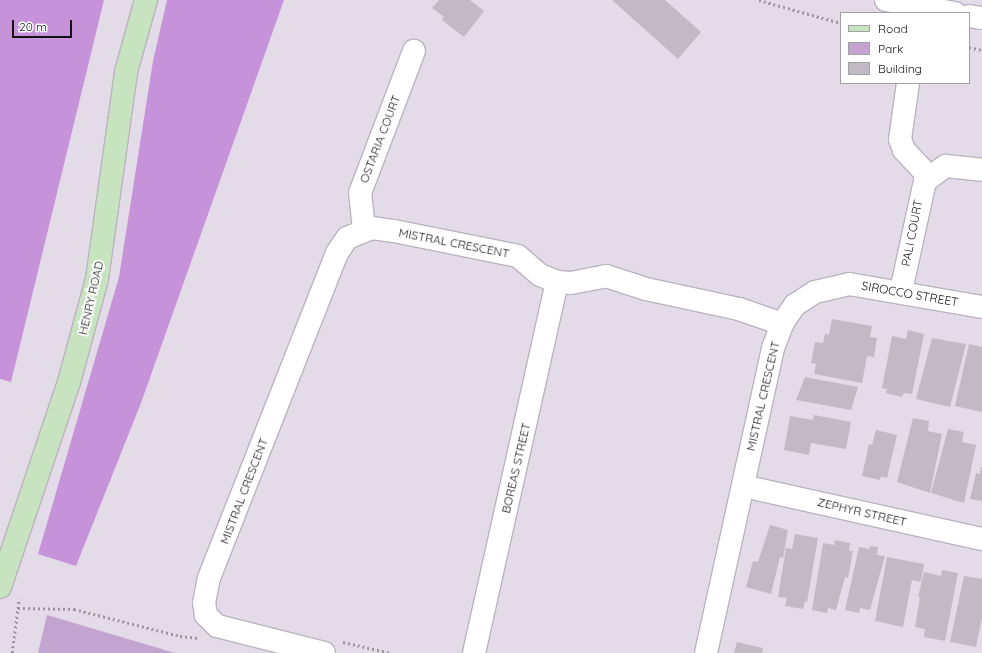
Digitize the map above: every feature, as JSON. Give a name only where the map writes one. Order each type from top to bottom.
[{"type":"main road","name":"HENRY ROAD","points":[[0,587],[69,382],[97,279],[126,72],[146,0]]},
{"type":"street","points":[[886,0],[950,12]]},
{"type":"street","points":[[970,16],[982,18]]},
{"type":"street","name":"OSTARIA COURT","points":[[364,230],[360,193],[414,51]]},
{"type":"street","points":[[908,84],[900,139],[904,150],[928,176],[946,166],[982,170]]},
{"type":"street","name":"PALI COURT","points":[[901,291],[919,196],[928,176]]},
{"type":"street","name":"MISTRAL CRESCENT","points":[[209,619],[204,602],[206,588],[337,253],[347,238],[364,230],[382,229],[518,256],[540,275],[557,282],[571,283],[606,276],[646,289],[740,309],[782,324],[773,348],[706,653]]},
{"type":"street","name":"BOREAS STREET","points":[[474,653],[557,282]]},
{"type":"street","name":"SIROCCO STREET","points":[[782,324],[795,305],[826,288],[860,285],[901,291],[982,307]]},
{"type":"street","name":"ZEPHYR STREET","points":[[743,486],[982,539]]},
{"type":"street","points":[[209,619],[233,632],[331,647]]},
{"type":"path","points":[[759,0],[840,23]]},
{"type":"path","points":[[970,47],[982,50]]},
{"type":"path","points":[[18,608],[74,609],[180,636],[206,639],[209,619]]},
{"type":"path","points":[[331,647],[391,653]]},
{"type":"green space","points":[[47,615],[175,653],[38,653]]},
{"type":"shaded area","points":[[0,0],[104,0],[11,382],[0,379]]},
{"type":"shaded area","points":[[167,0],[284,0],[141,403],[76,566],[38,554],[119,277],[153,61]]},
{"type":"building","points":[[439,0],[470,0],[484,11],[464,37],[442,20],[444,17],[432,8]]},
{"type":"building","points":[[612,0],[665,0],[701,32],[678,59]]},
{"type":"building","points":[[832,319],[872,326],[870,337],[877,338],[874,357],[867,356],[862,383],[814,374],[816,364],[811,363],[815,342],[823,343],[825,334],[829,335]]},
{"type":"building","points":[[908,330],[924,334],[912,394],[904,393],[902,397],[886,393],[887,389],[882,388],[892,336],[906,339]]},
{"type":"building","points":[[932,338],[966,344],[950,407],[916,399]]},
{"type":"building","points":[[969,344],[982,347],[982,412],[955,406]]},
{"type":"building","points":[[805,377],[858,387],[851,410],[796,400]]},
{"type":"building","points":[[814,415],[851,422],[846,449],[811,443],[809,455],[784,450],[790,416],[813,420]]},
{"type":"building","points":[[913,418],[929,421],[928,431],[942,434],[930,493],[897,482]]},
{"type":"building","points":[[948,429],[964,432],[962,442],[976,445],[964,503],[931,493]]},
{"type":"building","points":[[876,430],[897,435],[887,478],[881,476],[880,480],[862,476],[869,444],[872,445]]},
{"type":"building","points":[[981,467],[982,501],[970,499],[976,473],[980,474]]},
{"type":"building","points":[[770,525],[788,530],[783,558],[780,557],[771,594],[746,587],[753,561],[758,562]]},
{"type":"building","points":[[795,534],[818,538],[807,602],[805,601],[803,609],[785,606],[787,598],[778,597],[786,548],[792,549]]},
{"type":"building","points":[[835,540],[850,543],[849,551],[853,551],[848,578],[845,577],[836,610],[828,608],[827,613],[812,610],[823,543],[834,545]]},
{"type":"building","points":[[870,546],[878,547],[877,555],[885,556],[870,610],[860,608],[859,613],[845,610],[859,547],[869,549]]},
{"type":"building","points":[[887,557],[924,564],[921,582],[912,580],[903,627],[875,621]]},
{"type":"building","points":[[942,570],[958,573],[945,641],[924,637],[925,629],[915,627],[920,597],[918,597],[924,572],[941,576]]},
{"type":"building","points":[[964,576],[982,579],[982,618],[976,647],[950,642]]},
{"type":"building","points":[[737,642],[763,648],[762,653],[734,653]]}]
